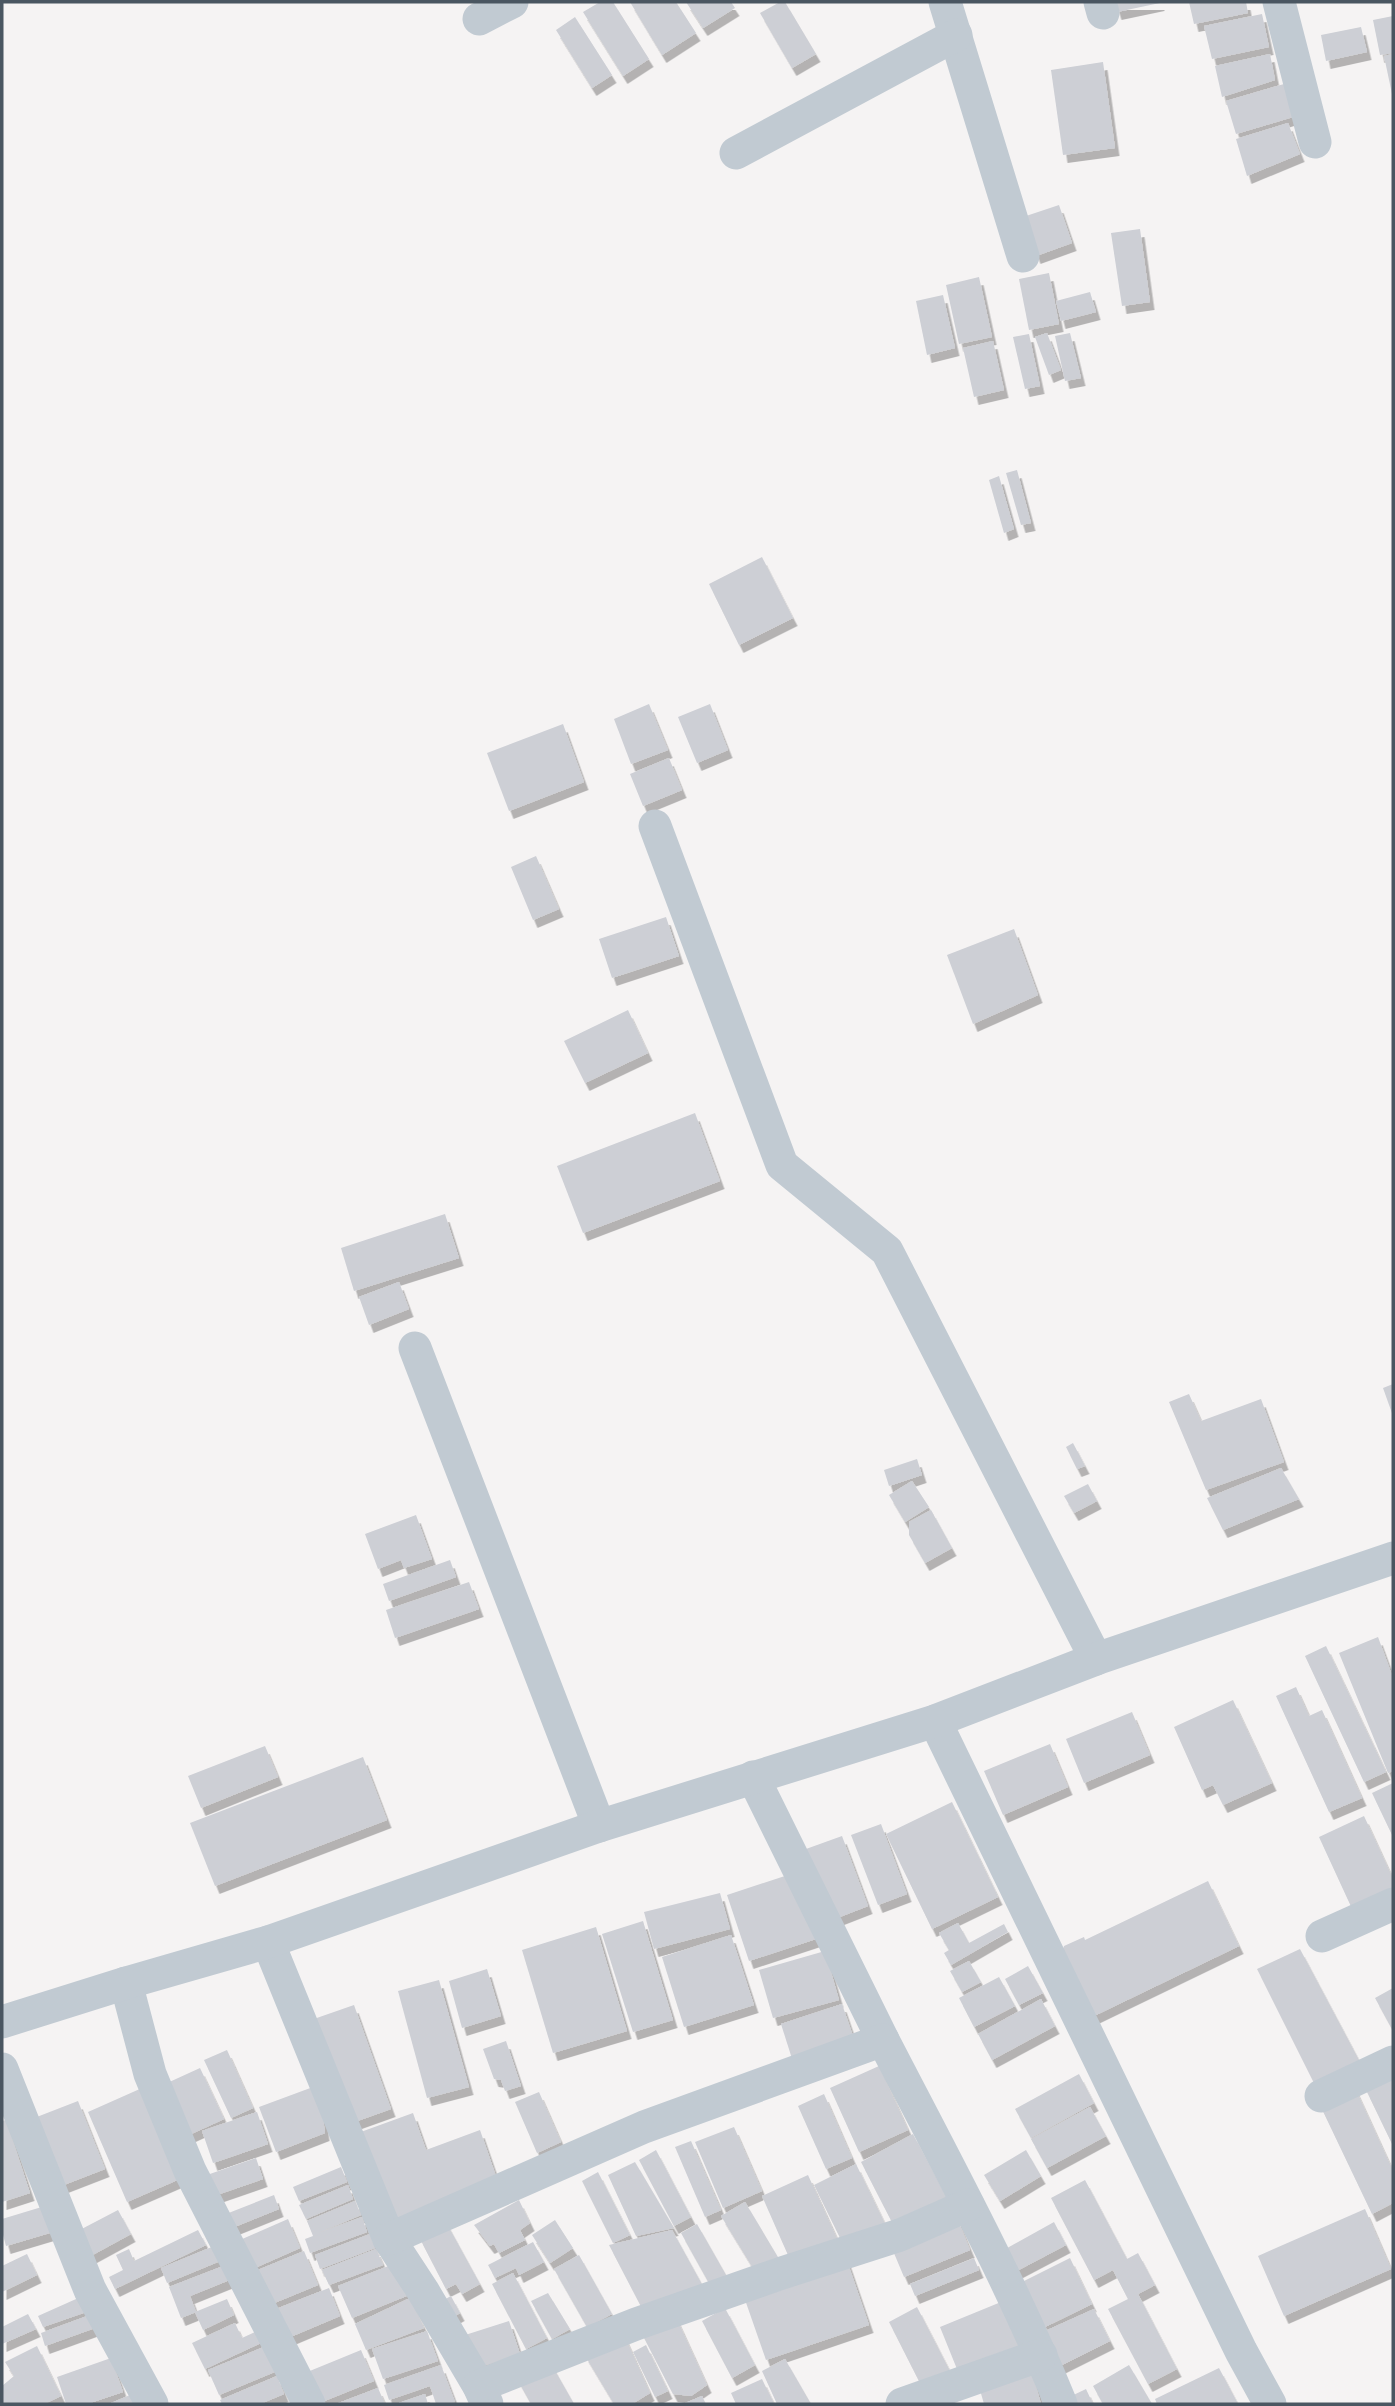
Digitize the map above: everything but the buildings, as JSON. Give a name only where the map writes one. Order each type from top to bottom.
[{"type":"street","points":[[479,19],[512,2]]},
{"type":"street","points":[[945,2],[1024,256]]},
{"type":"street","points":[[1279,2],[1315,142]]},
{"type":"street","points":[[736,153],[956,35]]},
{"type":"street","points":[[655,826],[782,1165],[887,1251],[1096,1660]]},
{"type":"street","points":[[415,1348],[599,1826]]},
{"type":"street","points":[[2,2022],[268,1942],[599,1826],[935,1721],[1096,1660],[1393,1558]]},
{"type":"street","points":[[935,1721],[1235,2339],[1270,2404]]},
{"type":"street","points":[[753,1777],[968,2206],[1041,2355],[1061,2404]]},
{"type":"street","points":[[1322,1936],[1393,1904]]},
{"type":"street","points":[[268,1942],[389,2239],[423,2291],[483,2395],[636,2324],[901,2235],[968,2206]]},
{"type":"street","points":[[126,1983],[150,2074],[190,2171],[309,2404]]},
{"type":"street","points":[[389,2239],[644,2127],[883,2040]]},
{"type":"street","points":[[1321,2096],[1393,2062]]},
{"type":"street","points":[[2,2069],[90,2290],[152,2404]]},
{"type":"street","points":[[902,2404],[1041,2355]]}]
